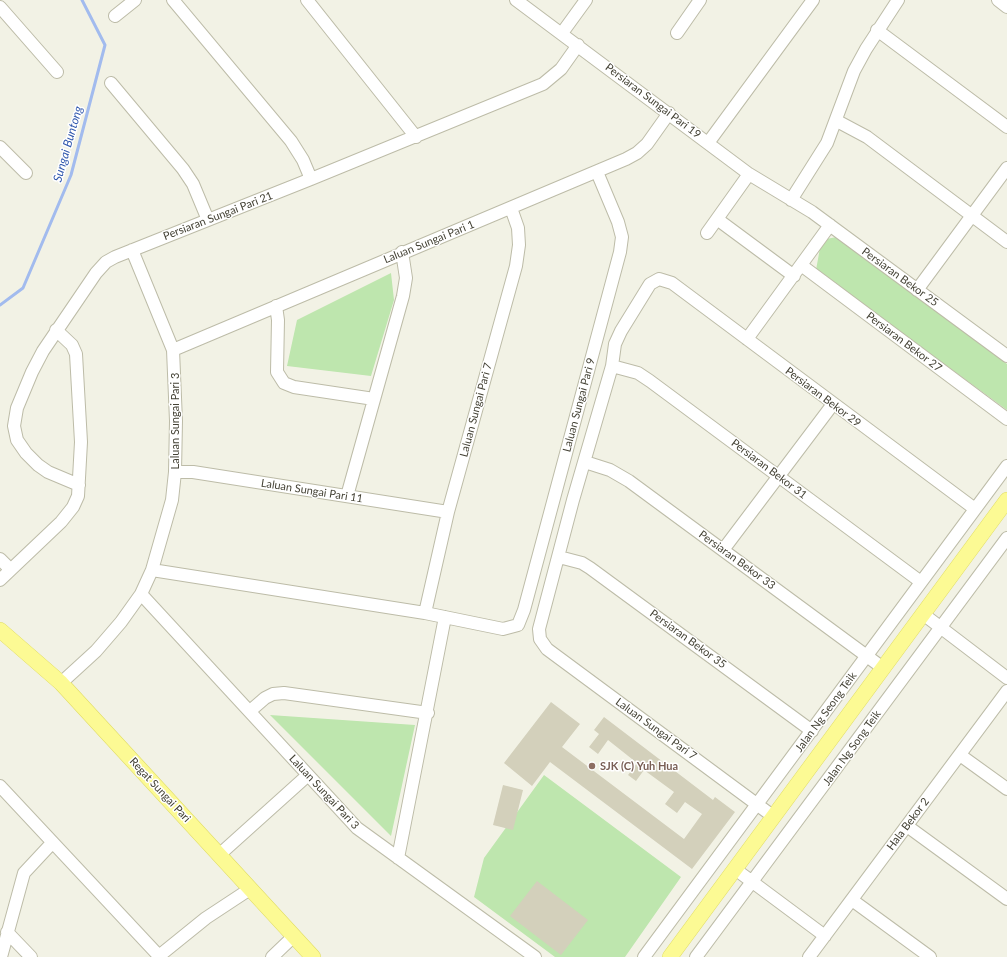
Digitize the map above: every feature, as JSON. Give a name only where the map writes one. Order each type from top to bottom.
[{"type":"main road","name":"Jalan Ng Seong Teik","points":[[670,957],[1007,500]]},
{"type":"main road","name":"Regat Sungai Pari","points":[[0,630],[61,683],[313,957]]},
{"type":"street","points":[[115,16],[135,0]]},
{"type":"street","points":[[173,0],[291,141],[303,160],[311,179]]},
{"type":"street","points":[[307,0],[416,137]]},
{"type":"street","name":"Persiaran Sungai Pari 19","points":[[516,0],[750,174],[792,200]]},
{"type":"street","points":[[562,34],[586,0]]},
{"type":"street","points":[[677,33],[700,0]]},
{"type":"street","points":[[708,143],[813,0]]},
{"type":"street","points":[[792,200],[817,160],[836,121],[854,71],[877,30],[898,0]]},
{"type":"street","points":[[0,7],[57,72]]},
{"type":"street","points":[[877,30],[1007,127]]},
{"type":"street","name":"Persiaran Sungai Pari 21","points":[[78,491],[38,465],[26,453],[17,440],[14,426],[17,408],[32,372],[56,330],[106,262],[132,250],[416,137],[543,84],[561,69],[578,45]]},
{"type":"street","points":[[111,83],[183,169],[193,184],[208,220]]},
{"type":"street","name":"Laluan Sungai Pari 1","points":[[173,350],[402,252],[597,172],[637,153],[647,144],[669,113]]},
{"type":"street","points":[[836,121],[867,137],[1007,242]]},
{"type":"street","points":[[0,147],[26,173]]},
{"type":"street","points":[[917,290],[1007,168]]},
{"type":"street","name":"Laluan Sungai Pari 9","points":[[445,618],[503,629],[518,625],[522,619],[620,252],[622,237],[618,222],[597,172]]},
{"type":"street","points":[[707,233],[750,174]]},
{"type":"street","name":"Persiaran Bekor 25","points":[[792,200],[830,225],[1007,356]]},
{"type":"street","name":"Laluan Sungai Pari 7","points":[[424,613],[448,512],[516,266],[520,245],[518,228],[511,208]]},
{"type":"street","points":[[717,219],[794,276]]},
{"type":"street","points":[[747,339],[830,225]]},
{"type":"street","name":"Laluan Sungai Pari 3","points":[[61,683],[96,651],[121,622],[141,594],[152,570],[172,500],[175,472],[176,421],[173,350],[132,250]]},
{"type":"street","points":[[348,496],[403,296],[406,278],[402,252]]},
{"type":"street","name":"Persiaran Bekor 27","points":[[801,265],[1007,419]]},
{"type":"street","name":"Persiaran Bekor 29","points":[[612,366],[616,344],[621,331],[650,284],[659,279],[672,283],[975,509]]},
{"type":"street","points":[[276,306],[278,320],[278,372],[284,382],[294,387],[374,399]]},
{"type":"street","points":[[0,580],[61,522],[72,507],[78,491],[81,442],[76,354],[72,345],[56,330]]},
{"type":"street","points":[[559,557],[573,500],[612,366]]},
{"type":"street","name":"Persiaran Bekor 31","points":[[612,366],[638,374],[650,381],[921,582]]},
{"type":"street","points":[[723,550],[833,404]]},
{"type":"street","name":"Persiaran Bekor 33","points":[[585,462],[610,470],[630,481],[883,668]]},
{"type":"street","name":"Jalan Ng Seong Teik","points":[[644,957],[1007,466]]},
{"type":"street","name":"Laluan Sungai Pari 11","points":[[175,472],[193,472],[448,512]]},
{"type":"street","name":"Jalan Ng Song Teik","points":[[696,957],[1007,538]]},
{"type":"street","name":"Laluan Sungai Pari 7","points":[[559,557],[539,630],[540,640],[548,649],[774,817]]},
{"type":"street","name":"Persiaran Bekor 35","points":[[559,557],[582,563],[590,568],[812,731]]},
{"type":"street","points":[[0,559],[10,569]]},
{"type":"street","points":[[152,570],[424,613],[445,618],[428,713],[398,858]]},
{"type":"street","name":"Laluan Sungai Pari 3","points":[[141,594],[357,828],[534,957]]},
{"type":"street","points":[[923,614],[1007,678]]},
{"type":"street","name":"Hala Bekor 2","points":[[810,957],[1007,691]]},
{"type":"street","points":[[250,711],[265,698],[273,694],[284,693],[428,713]]},
{"type":"street","points":[[960,755],[1007,789]]},
{"type":"street","points":[[220,855],[308,775]]},
{"type":"street","points":[[0,786],[160,957],[206,918],[250,889]]},
{"type":"street","points":[[907,826],[1007,899]]},
{"type":"street","points":[[1,957],[24,872],[52,843]]},
{"type":"street","points":[[735,869],[825,936]]},
{"type":"street","points":[[852,900],[930,957]]},
{"type":"street","points":[[7,932],[31,957]]},
{"type":"street","points":[[272,957],[294,936]]},
{"type":"green space","points":[[837,237],[1007,364],[1007,410],[816,270],[820,248],[826,239]]},
{"type":"green space","points":[[391,273],[394,300],[371,376],[287,366],[297,320]]},
{"type":"green space","points":[[270,715],[415,725],[391,836]]},
{"type":"green space","points":[[544,775],[681,877],[625,957],[555,957],[474,897],[484,858]]},
{"type":"building","points":[[551,702],[580,724],[562,747],[684,839],[702,814],[685,802],[677,813],[665,804],[674,792],[644,770],[636,781],[628,775],[637,763],[608,740],[598,754],[589,747],[599,734],[594,730],[604,717],[713,800],[715,797],[735,812],[692,869],[550,762],[532,786],[504,763]]},
{"type":"building","points":[[503,785],[523,790],[513,830],[493,825]]},
{"type":"building","points":[[537,881],[588,920],[561,955],[510,916]]},
{"type":"waterway","name":"Sungai Buntong","points":[[0,305],[23,288],[71,175],[105,45],[82,0]]},
{"type":"place","name":"SJK (C) Yuh Hua","points":[[592,766]]}]
